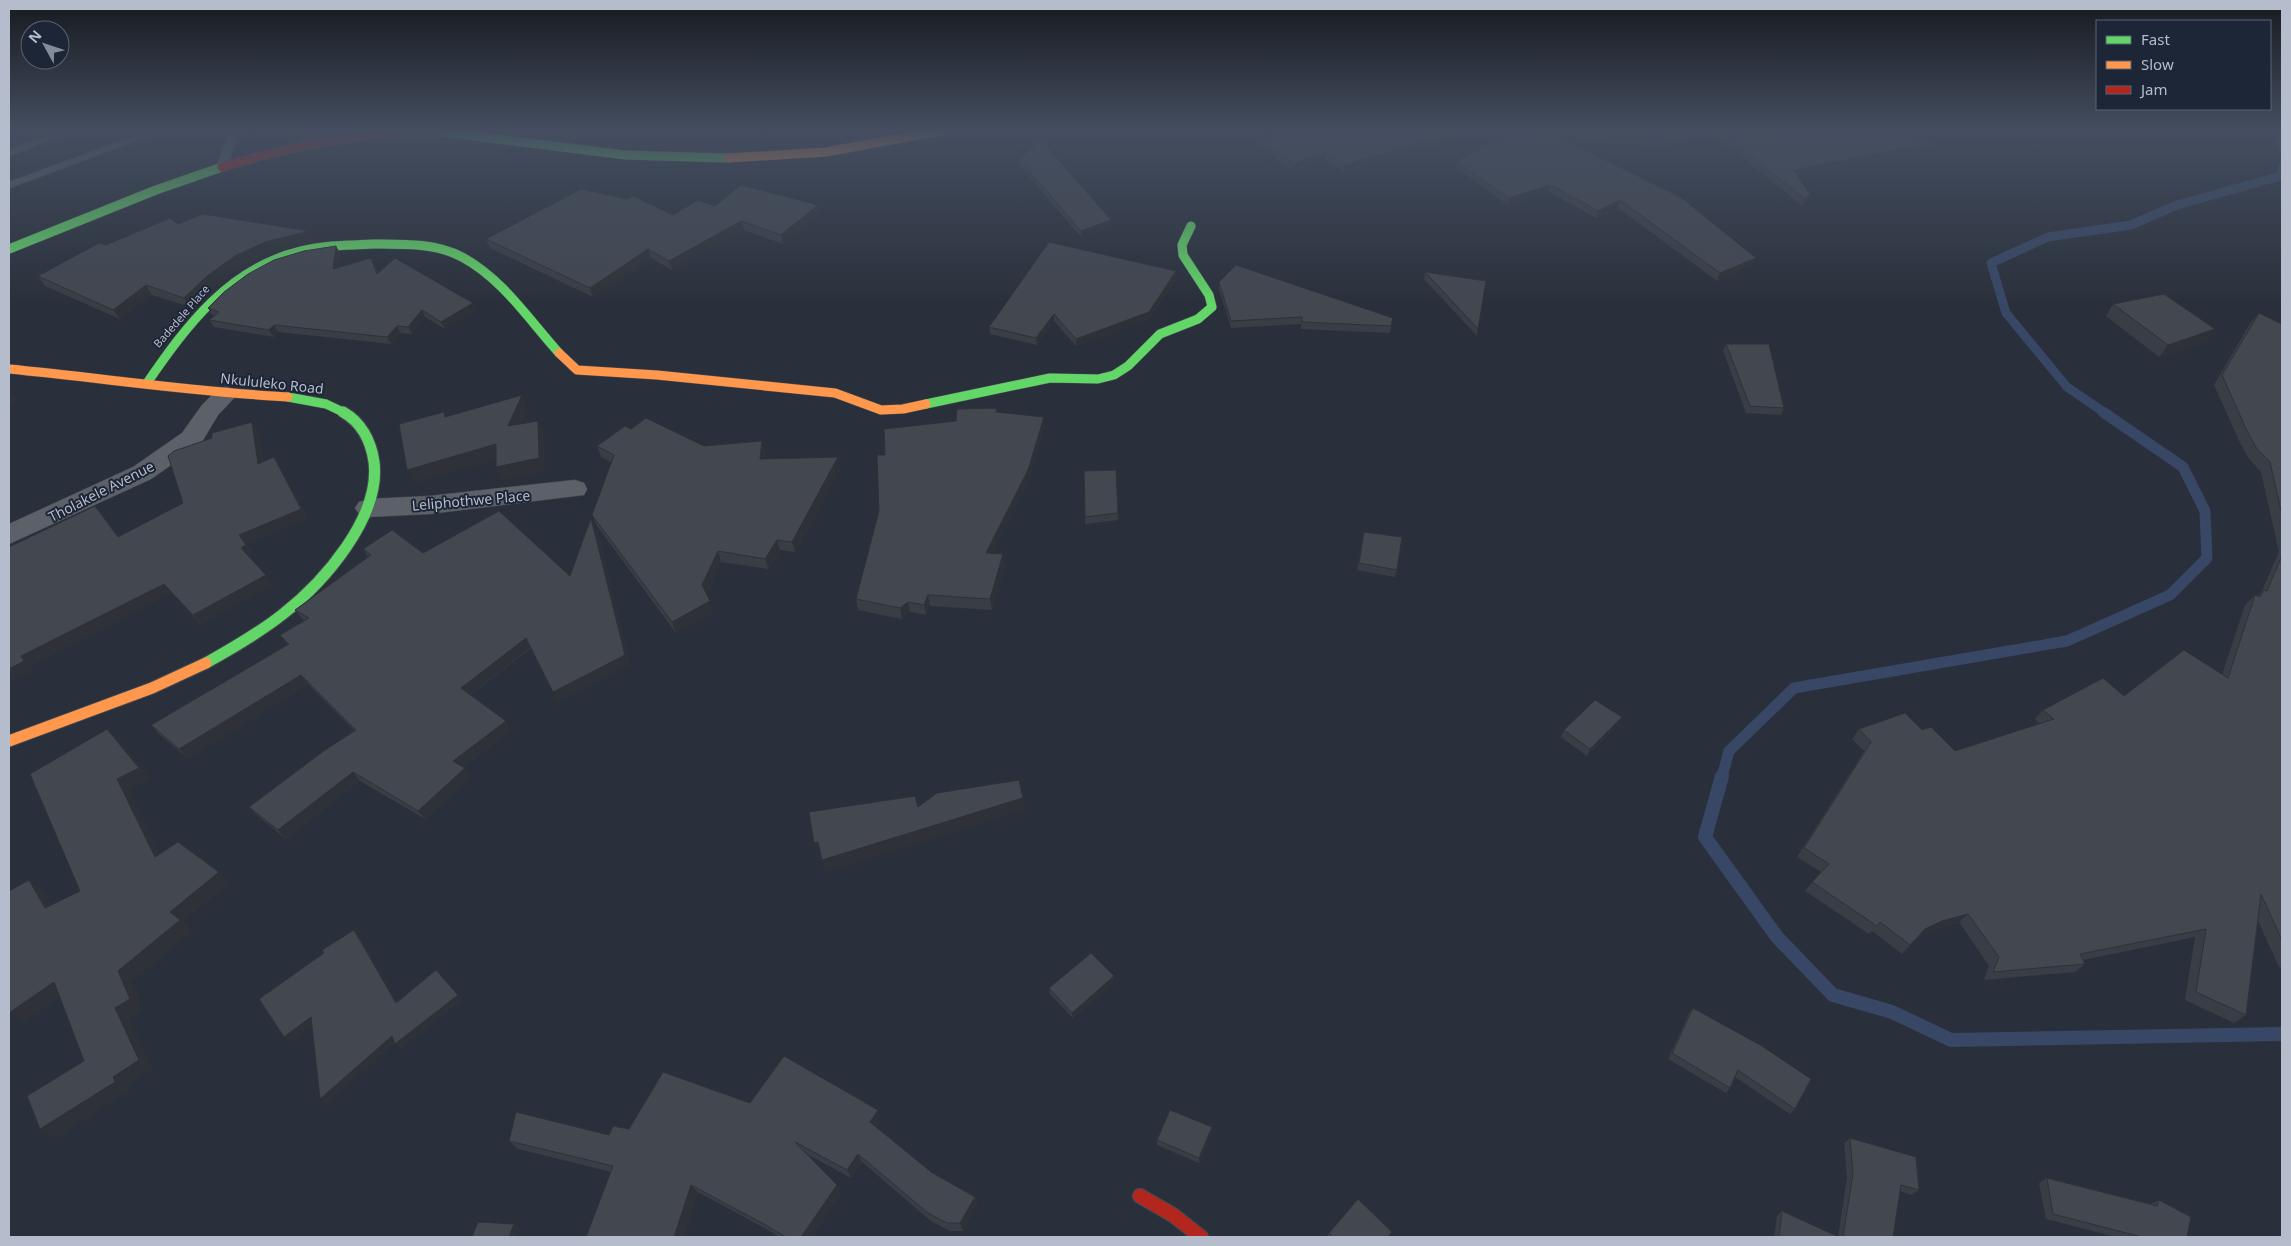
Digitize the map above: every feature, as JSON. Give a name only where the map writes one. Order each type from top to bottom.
[{"type":"street","points":[[9,249],[162,188]]},
{"type":"street","name":"Badedele Place","points":[[147,383],[166,350],[218,291],[260,263],[297,249],[324,244],[375,242],[433,248],[461,256],[496,280],[536,328],[577,370],[658,375],[836,393],[881,410],[903,409],[1052,378],[1098,380],[1115,375],[1129,364],[1146,344],[1160,334],[1204,317],[1212,307],[1209,295],[1183,255],[1182,245],[1190,226]]},
{"type":"street","name":"Nkululeko Road","points":[[9,369],[147,383],[226,394],[320,401],[346,412],[367,436],[374,457],[374,482],[368,508],[342,552],[310,588],[276,620],[235,648],[176,678],[9,740]]},
{"type":"street","name":"Tholakele Avenue","points":[[9,536],[142,473],[191,439],[210,410],[226,394]]},
{"type":"street","name":"Leliphothwe Place","points":[[368,508],[439,504],[575,489]]},
{"type":"street","points":[[1140,1196],[1173,1215],[1201,1237]]},
{"type":"building","points":[[737,188],[753,188],[818,205],[781,235],[741,221],[669,261],[648,249],[590,288],[486,239],[581,189],[627,199],[633,196],[673,215],[698,200],[715,206]]},
{"type":"building","points":[[1044,188],[1083,188],[1111,220],[1081,231]]},
{"type":"building","points":[[1495,188],[1541,188],[1509,198]]},
{"type":"building","points":[[1557,188],[1662,188],[1682,198],[1756,258],[1720,273],[1620,200],[1598,211]]},
{"type":"building","points":[[1791,188],[1806,188],[1810,194],[1805,199]]},
{"type":"building","points":[[203,214],[309,231],[265,242],[235,256],[207,276],[184,298],[146,285],[113,310],[38,276],[99,243],[106,245],[170,218],[178,224]]},
{"type":"building","points":[[1049,242],[1176,271],[1149,312],[1076,339],[1054,314],[1036,338],[989,327]]},
{"type":"building","points":[[336,246],[333,269],[371,258],[377,274],[395,258],[473,303],[441,322],[422,310],[408,327],[397,326],[387,337],[274,325],[269,330],[209,320],[219,312],[208,308],[224,292],[248,274],[274,260],[304,251]]},
{"type":"building","points":[[1236,265],[1393,318],[1391,326],[1302,322],[1302,317],[1231,321],[1219,282]]},
{"type":"building","points":[[1425,272],[1486,281],[1478,329]]},
{"type":"building","points":[[2164,294],[2215,329],[2168,345],[2113,304]]},
{"type":"building","points":[[2259,313],[2282,324],[2282,515],[2270,462],[2257,449],[2248,433],[2222,375]]},
{"type":"building","points":[[1726,344],[1769,344],[1784,408],[1750,406]]},
{"type":"building","points":[[522,395],[508,426],[538,421],[539,458],[496,467],[496,444],[407,470],[399,424],[444,412],[445,417]]},
{"type":"building","points":[[996,408],[996,412],[1044,417],[1028,470],[986,553],[1003,554],[990,599],[928,595],[924,605],[908,602],[900,608],[856,599],[879,511],[877,455],[885,455],[884,429],[956,421],[957,409]]},
{"type":"building","points":[[646,418],[704,446],[762,441],[760,459],[838,457],[792,542],[777,540],[765,559],[718,551],[702,585],[710,601],[672,622],[592,515],[614,455],[597,446],[625,426],[631,429]]},
{"type":"building","points":[[252,422],[258,464],[274,457],[301,509],[239,535],[246,545],[241,548],[266,575],[193,615],[164,584],[21,656],[24,661],[9,669],[9,547],[95,506],[118,537],[183,503],[168,456],[174,451],[212,438],[212,433]]},
{"type":"building","points":[[1116,470],[1118,513],[1085,517],[1084,471]]},
{"type":"building","points":[[499,511],[570,576],[591,518],[625,655],[553,692],[526,638],[461,688],[506,721],[453,761],[465,768],[418,811],[353,772],[278,830],[249,807],[325,750],[356,730],[301,675],[179,749],[151,725],[289,644],[280,635],[309,618],[295,610],[371,555],[363,549],[392,530],[423,553]]},
{"type":"building","points":[[1364,532],[1402,537],[1397,570],[1359,563]]},
{"type":"building","points":[[2282,556],[2282,940],[2261,894],[2246,1015],[2196,992],[2206,929],[2080,954],[2085,964],[1993,972],[1999,957],[1968,914],[1942,921],[1925,929],[1910,945],[1880,922],[1877,926],[1812,882],[1829,864],[1804,848],[1871,742],[1859,729],[1905,713],[1922,730],[1931,727],[1955,751],[2054,719],[2043,710],[2103,678],[2124,696],[2184,650],[2228,678],[2255,595],[2260,597],[2264,590],[2267,591]]},
{"type":"building","points":[[1595,700],[1622,717],[1590,749],[1564,730]]},
{"type":"building","points":[[107,729],[139,768],[117,779],[155,857],[178,842],[219,872],[170,912],[180,920],[118,971],[130,999],[115,1008],[139,1060],[113,1077],[115,1082],[40,1129],[27,1096],[84,1061],[54,982],[9,1013],[9,891],[29,880],[45,908],[80,891],[30,774]]},
{"type":"building","points":[[1019,780],[1023,798],[822,860],[818,842],[814,843],[809,812],[915,796],[918,807],[937,793]]},
{"type":"building","points":[[354,930],[396,1003],[436,970],[458,995],[395,1044],[392,1036],[320,1099],[311,1017],[284,1037],[259,999],[324,953],[322,950]]},
{"type":"building","points":[[1091,953],[1114,976],[1072,1013],[1049,988]]},
{"type":"building","points":[[1693,1008],[1762,1046],[1811,1079],[1795,1109],[1738,1070],[1730,1088],[1672,1053]]},
{"type":"building","points":[[784,1056],[878,1110],[870,1122],[931,1172],[975,1197],[960,1223],[947,1223],[928,1213],[858,1154],[847,1170],[795,1142],[837,1185],[801,1237],[786,1237],[691,1185],[674,1237],[586,1237],[613,1166],[509,1141],[516,1112],[609,1135],[613,1126],[629,1129],[663,1072],[750,1103]]},
{"type":"building","points":[[1170,1110],[1212,1127],[1199,1158],[1157,1140]]},
{"type":"building","points":[[1850,1138],[1916,1157],[1919,1190],[1901,1185],[1893,1237],[1843,1237],[1853,1173]]},
{"type":"building","points":[[2047,1178],[2157,1206],[2159,1200],[2191,1217],[2187,1237],[2142,1237],[2053,1214]]},
{"type":"building","points":[[1358,1199],[1392,1232],[1388,1237],[1333,1237],[1329,1233]]},
{"type":"building","points":[[1782,1211],[1839,1237],[1779,1237]]},
{"type":"building","points":[[478,1222],[514,1224],[509,1237],[472,1237]]},
{"type":"waterway","points":[[2105,413],[2067,387],[2006,313],[1991,263],[2048,237],[2131,225],[2177,205],[2237,188]]},
{"type":"waterway","points":[[1722,777],[1729,751],[1794,688],[2067,641],[2170,595],[2207,558],[2205,511],[2183,467],[2103,412]]},
{"type":"waterway","points":[[1722,776],[1705,837],[1777,937],[1833,995],[1892,1012],[1951,1040],[2282,1034]]},
{"type":"traffic: fast","points":[[9,249],[161,188]]},
{"type":"traffic: fast","points":[[926,404],[1050,378],[1098,379],[1114,375],[1128,366],[1160,334],[1198,319],[1212,307],[1209,295],[1183,255],[1182,245],[1191,226]]},
{"type":"traffic: fast","points":[[147,383],[193,320],[216,296],[242,276],[270,261],[302,251],[338,245],[390,244],[433,247],[462,257],[477,266],[502,288],[559,353]]},
{"type":"traffic: fast","points":[[206,663],[264,628],[296,604],[309,591],[347,543],[358,526],[372,494],[374,476],[372,451],[357,423],[348,415],[326,404],[288,397]]},
{"type":"traffic: slow","points":[[559,353],[577,370],[657,375],[835,393],[881,410],[903,409],[926,404]]},
{"type":"traffic: slow","points":[[9,369],[146,383],[226,394],[288,397]]},
{"type":"traffic: slow","points":[[9,741],[152,688],[206,663]]},
{"type":"traffic: jam","points":[[1140,1196],[1173,1215],[1201,1237]]}]
